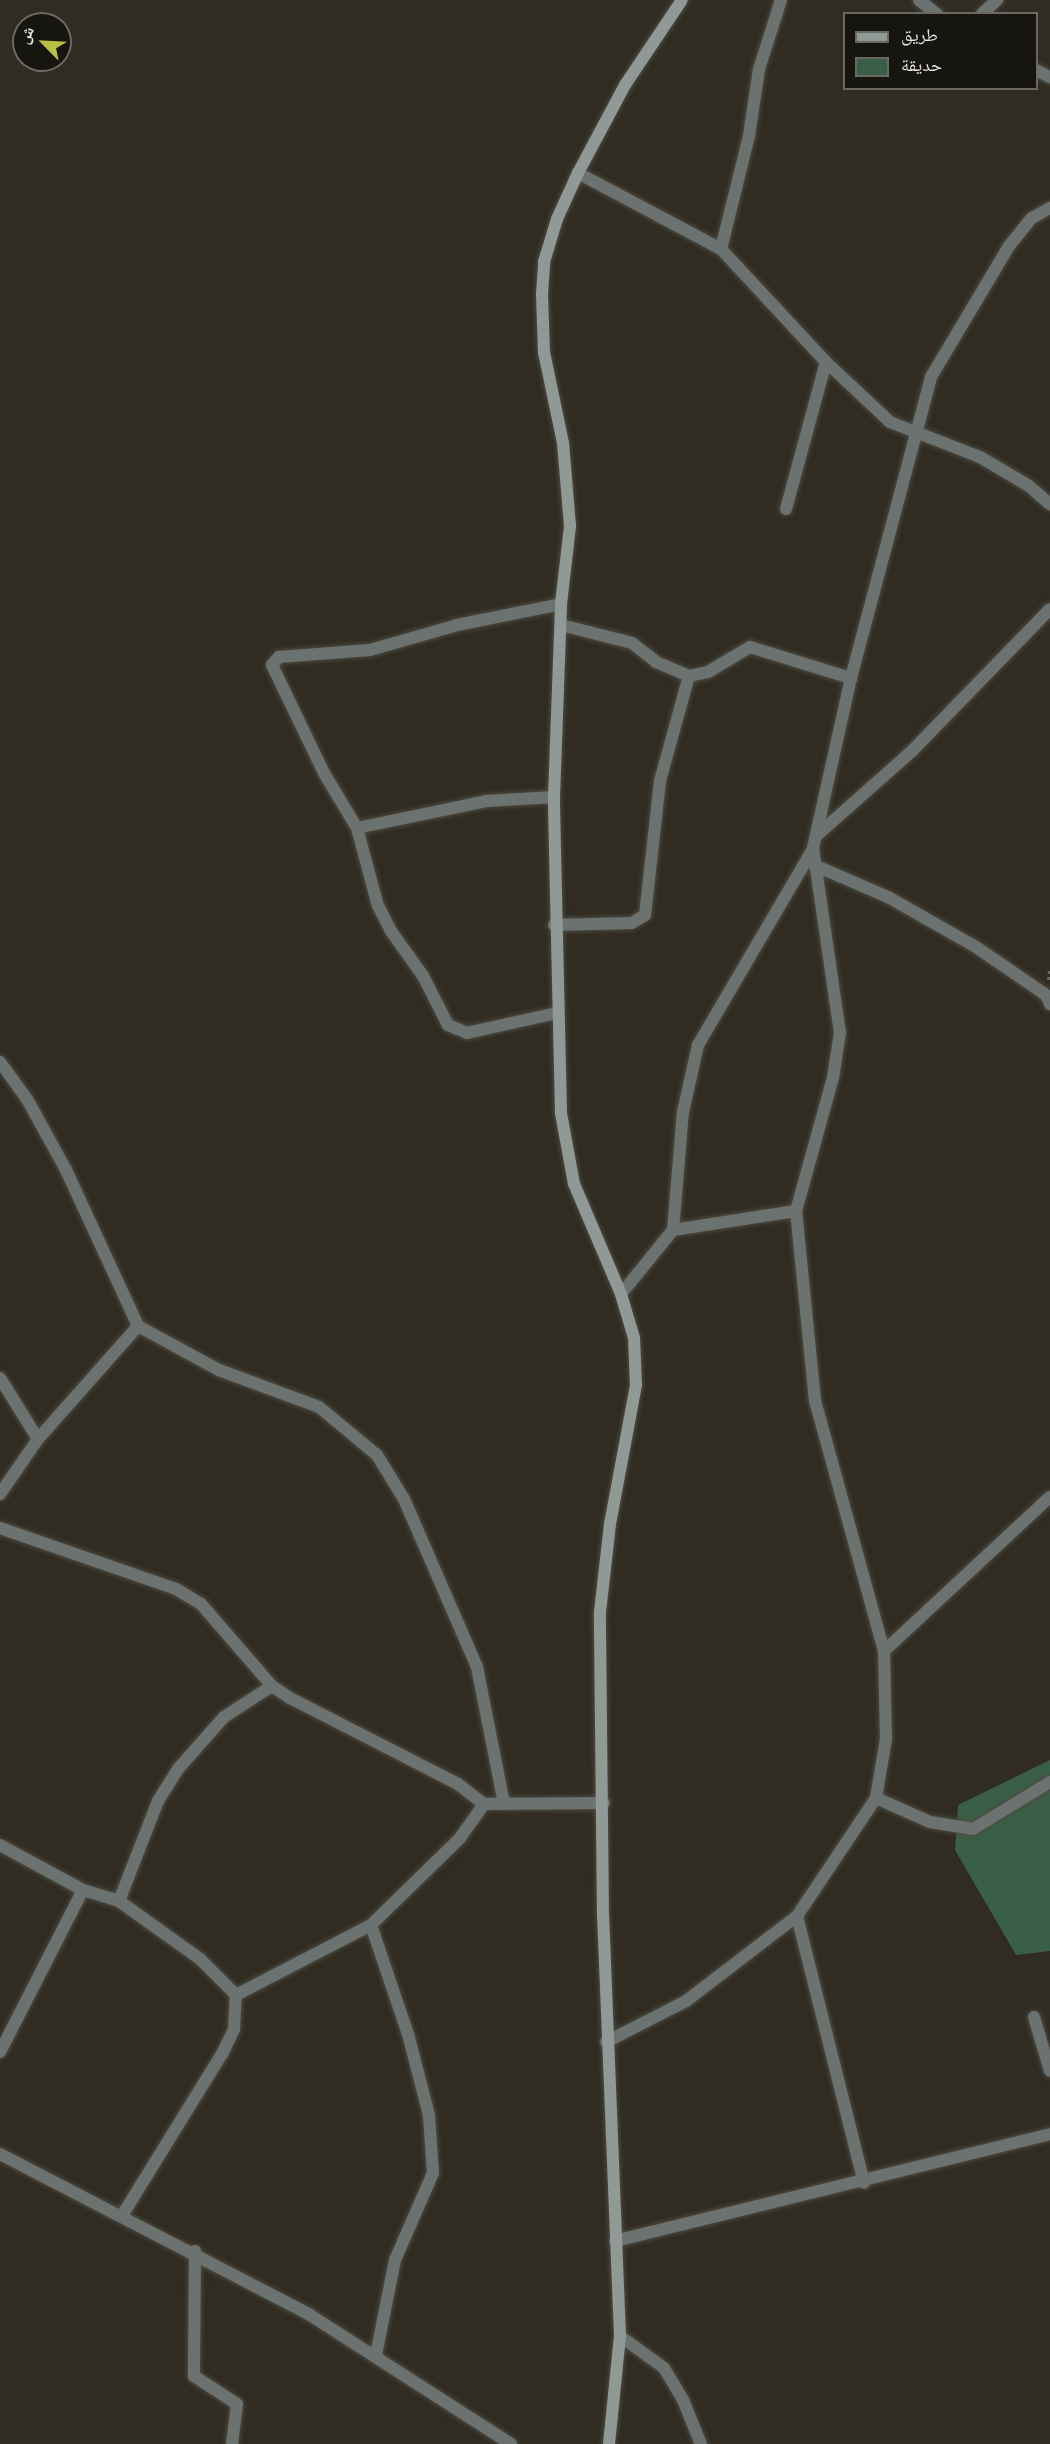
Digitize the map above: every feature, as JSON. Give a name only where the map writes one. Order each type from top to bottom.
[{"type":"street","points":[[609,2444],[620,2336],[606,2042],[600,1612],[610,1524],[636,1385],[634,1338],[621,1294],[574,1184],[561,1113],[554,925],[554,797],[561,604],[570,526],[562,443],[544,352],[542,294],[544,262],[557,219],[578,172],[625,85],[682,0]]},
{"type":"street","points":[[721,249],[749,136],[759,69],[781,0]]},
{"type":"street","points":[[919,0],[935,12]]},
{"type":"street","points":[[984,12],[997,0]]},
{"type":"street","points":[[578,172],[721,249],[826,362],[890,422],[918,436],[980,457],[1050,504]]},
{"type":"street","points":[[606,2042],[686,2001],[797,1917],[876,1798],[886,1739],[884,1651],[815,1401],[796,1211],[833,1078],[840,1033],[814,865],[814,842],[851,678],[918,436],[924,397],[951,341],[1009,246],[1032,218],[1050,208]]},
{"type":"street","points":[[786,509],[826,362]]},
{"type":"street","points":[[557,1013],[467,1033],[448,1026],[378,906],[357,828],[272,669],[274,660],[370,650],[457,625],[561,604]]},
{"type":"street","points":[[621,1294],[673,1230],[683,1113],[698,1045],[814,842],[910,752],[1050,609]]},
{"type":"street","points":[[561,625],[632,643],[656,662],[689,676],[708,672],[750,647],[851,678]]},
{"type":"street","points":[[554,925],[632,923],[645,915],[660,781],[689,676]]},
{"type":"street","points":[[357,828],[486,801],[554,797]]},
{"type":"street","points":[[814,865],[888,897],[976,947],[1046,995],[1050,1004]]},
{"type":"street","points":[[0,1062],[27,1100],[66,1170],[138,1326],[219,1370],[319,1407],[377,1455],[404,1499],[477,1667],[504,1803]]},
{"type":"street","points":[[673,1230],[796,1211]]},
{"type":"street","points":[[0,1494],[38,1439],[138,1326]]},
{"type":"street","points":[[0,1378],[38,1439]]},
{"type":"street","points":[[884,1651],[1050,1497]]},
{"type":"street","points":[[0,1528],[176,1589],[222,1624],[272,1686],[324,1718],[458,1784],[484,1804],[604,1803]]},
{"type":"street","points":[[119,1901],[158,1801],[178,1769],[224,1718],[272,1686]]},
{"type":"street","points":[[876,1798],[930,1822],[973,1829],[1050,1782]]},
{"type":"street","points":[[237,1995],[371,1925],[460,1838],[484,1804]]},
{"type":"street","points":[[0,1845],[83,1890],[119,1901],[200,1959],[237,1995]]},
{"type":"street","points":[[0,2052],[83,1890]]},
{"type":"street","points":[[797,1917],[864,2183]]},
{"type":"street","points":[[371,1925],[408,2034],[426,2103],[433,2173],[395,2260],[376,2355]]},
{"type":"street","points":[[123,2214],[222,2054],[234,2029],[237,1995]]},
{"type":"street","points":[[1034,2017],[1050,2071]]},
{"type":"street","points":[[615,2241],[864,2183],[1050,2134]]},
{"type":"street","points":[[0,2154],[195,2251],[376,2355],[511,2444]]},
{"type":"street","points":[[195,2251],[194,2376],[237,2404],[232,2444]]},
{"type":"street","points":[[620,2336],[664,2368],[683,2400],[700,2444]]},
{"type":"green space","points":[[1050,1760],[1050,1951],[1016,1955],[955,1850],[958,1805]]}]
